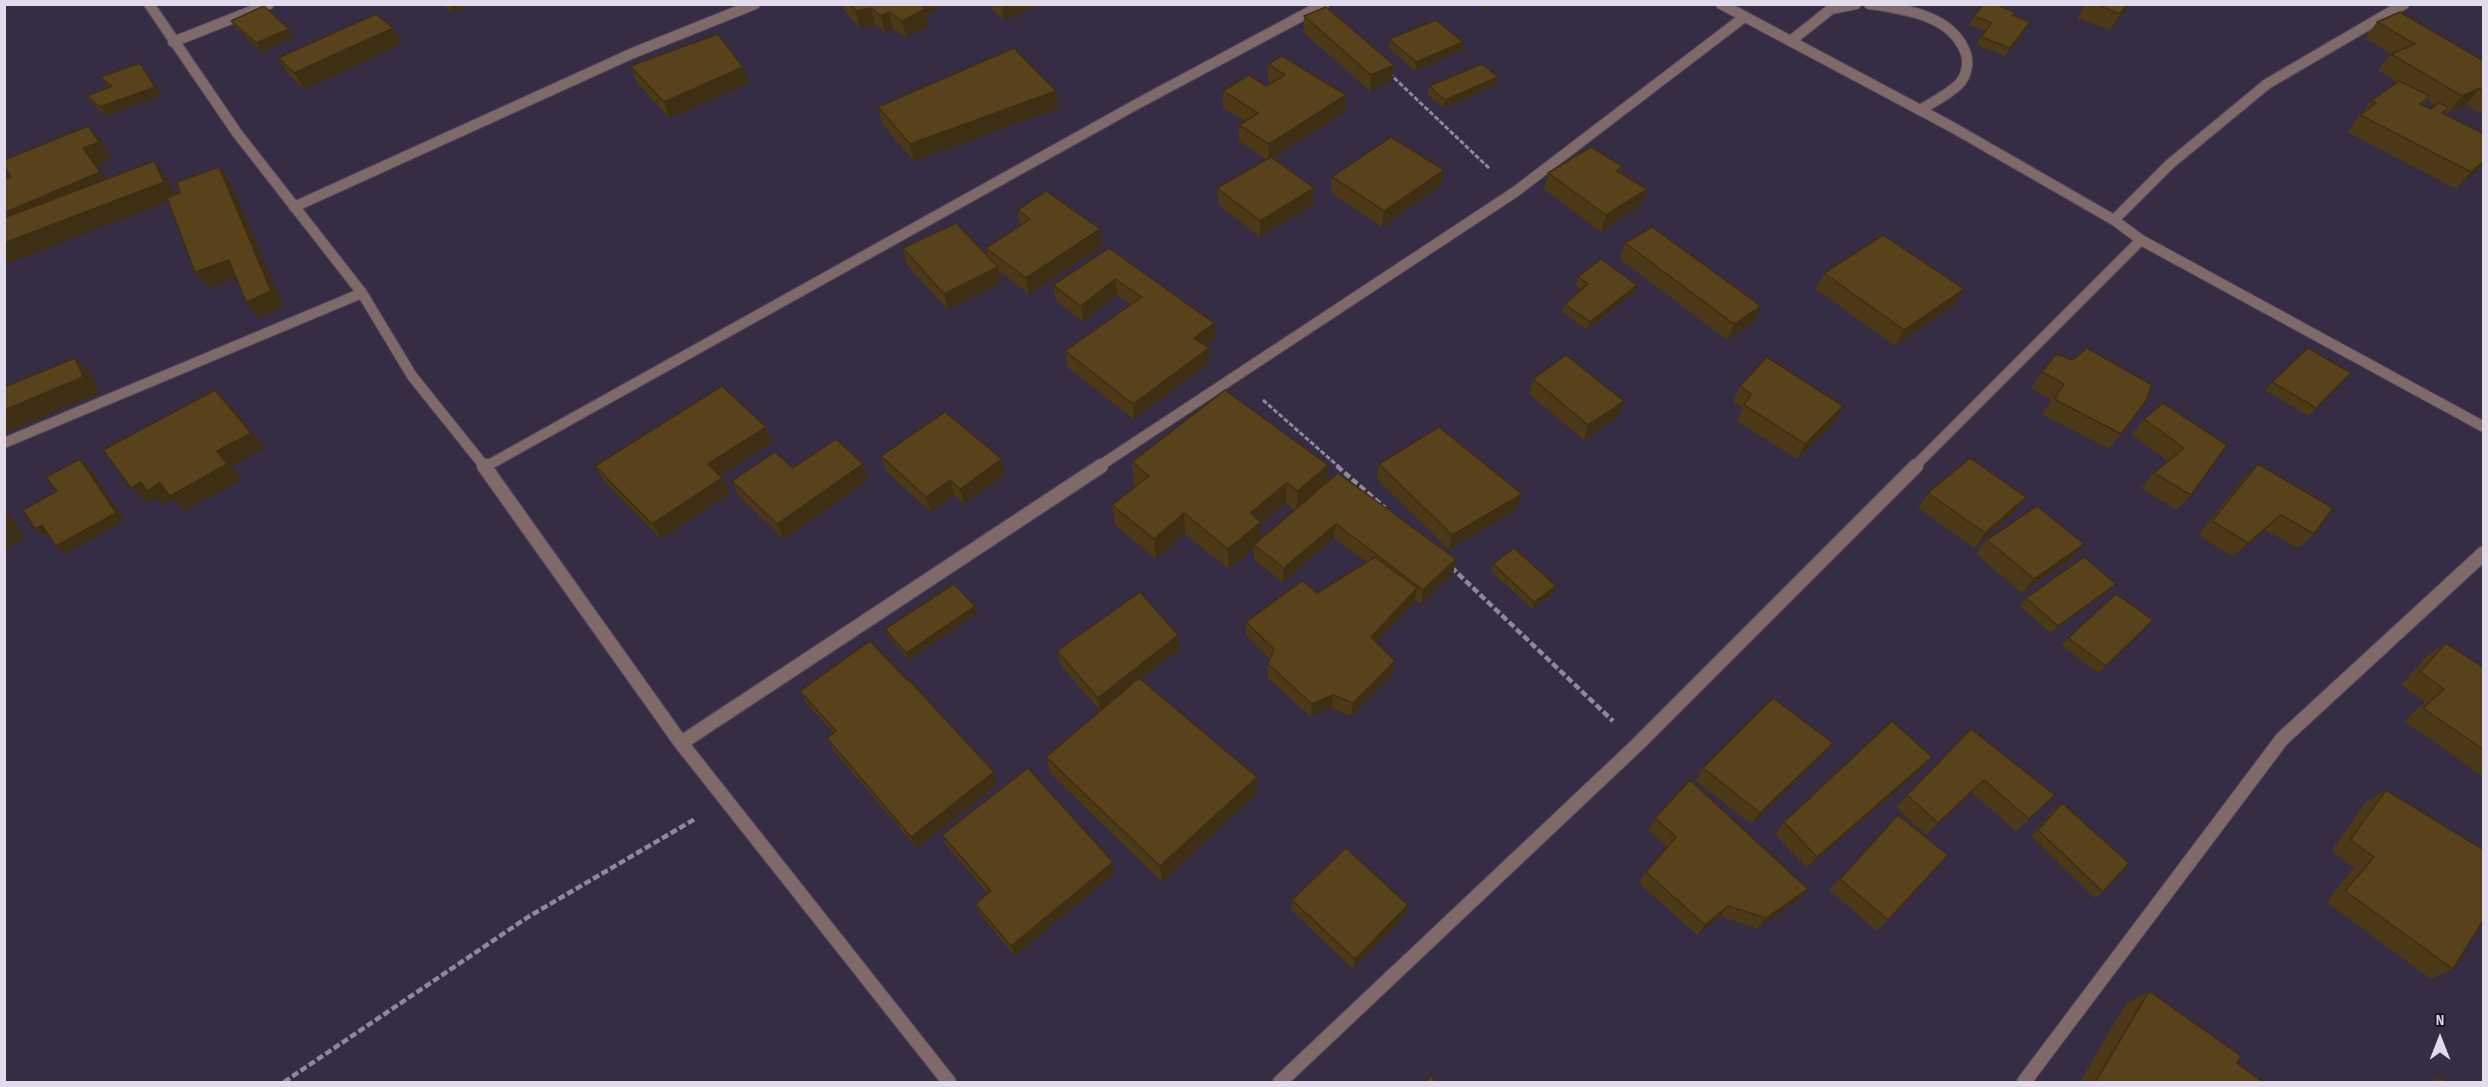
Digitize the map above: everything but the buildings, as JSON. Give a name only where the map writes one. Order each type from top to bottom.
[{"type":"street","points":[[149,4],[173,42],[209,89],[237,134],[362,293],[412,376],[485,467],[681,743],[949,1083]]},
{"type":"street","points":[[173,42],[269,4]]},
{"type":"street","points":[[294,207],[633,53],[755,4]]},
{"type":"street","points":[[485,467],[1126,110],[1324,4]]},
{"type":"street","points":[[1721,4],[1743,18],[1792,40],[1920,110],[2114,220],[2141,240],[2484,427]]},
{"type":"street","points":[[1792,40],[1831,9],[1856,4]]},
{"type":"street","points":[[1869,4],[1906,10],[1938,21],[1964,45],[1967,62],[1959,83],[1920,110]]},
{"type":"street","points":[[2114,220],[2170,164],[2267,84],[2404,4]]},
{"type":"street","points":[[681,743],[1515,192],[1743,18]]},
{"type":"street","points":[[1280,1083],[1637,745],[2141,240]]},
{"type":"street","points":[[4,443],[362,293]]},
{"type":"street","points":[[2024,1083],[2282,739],[2484,553]]},
{"type":"path","points":[[1385,68],[1515,192]]},
{"type":"path","points":[[1235,376],[1393,515]]},
{"type":"path","points":[[1445,561],[1637,745]]},
{"type":"path","points":[[284,1083],[528,917],[725,801]]}]
